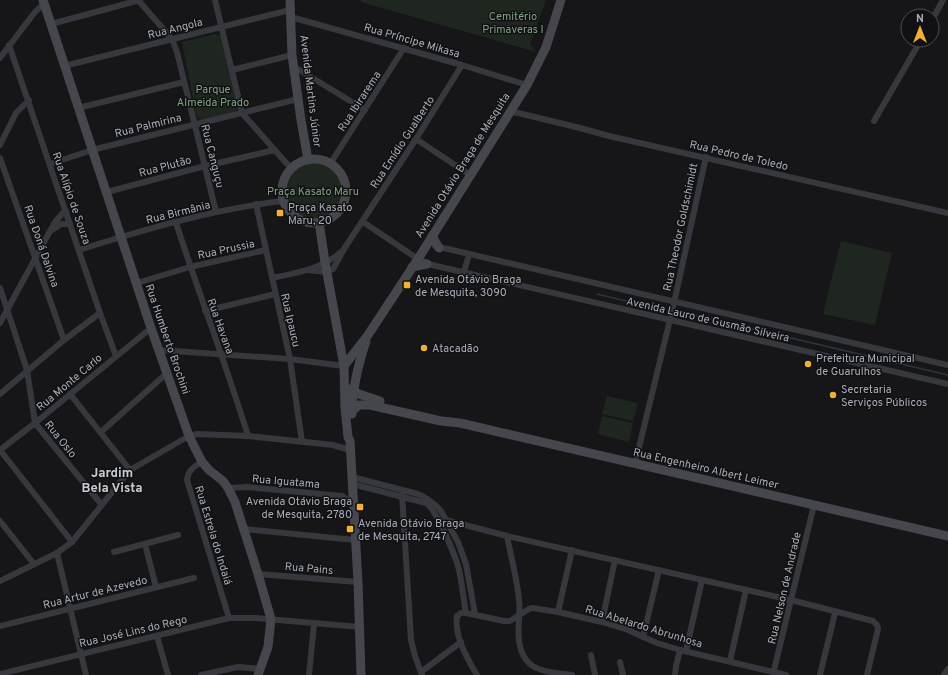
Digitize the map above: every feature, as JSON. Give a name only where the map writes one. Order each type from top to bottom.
[{"type":"street","points":[[51,24],[138,0]]},
{"type":"street","name":"Rua Canguçu","points":[[138,0],[172,39],[177,52],[216,212]]},
{"type":"street","points":[[215,0],[242,113],[288,165],[293,168]]},
{"type":"street","name":"Avenida Martins Júnior","points":[[290,0],[292,55],[308,160]]},
{"type":"street","name":"Avenida Otávio Braga de Mesquita","points":[[344,366],[368,335],[418,259],[527,85],[546,47],[561,0]]},
{"type":"street","points":[[0,58],[35,12],[44,4]]},
{"type":"street","name":"Rua Humberto Brochini","points":[[44,4],[166,373],[189,436],[202,462],[209,470],[223,481],[228,488],[235,502],[244,529],[271,619],[268,647],[259,672]]},
{"type":"street","name":"Rua Angola","points":[[64,66],[221,27],[291,13]]},
{"type":"street","name":"Rua Príncipe Mikasa","points":[[291,13],[527,85]]},
{"type":"street","name":"Rua Alípio de Souza","points":[[9,45],[116,356]]},
{"type":"street","name":"Rua Ibirarema","points":[[330,164],[404,48]]},
{"type":"street","points":[[874,121],[916,48]]},
{"type":"street","points":[[232,70],[292,55]]},
{"type":"street","name":"Rua Emídio Gualberto","points":[[307,270],[327,272],[333,269],[344,249],[363,222],[462,65]]},
{"type":"street","points":[[294,66],[365,110]]},
{"type":"street","points":[[78,108],[184,82]]},
{"type":"street","name":"Rua Palmirina","points":[[50,164],[92,150],[298,99]]},
{"type":"street","points":[[0,145],[16,113],[28,100]]},
{"type":"street","points":[[516,103],[527,115]]},
{"type":"street","name":"Rua Pedro de Toledo","points":[[510,111],[609,136],[948,213]]},
{"type":"street","points":[[416,139],[470,175]]},
{"type":"street","name":"Rua Plutão","points":[[107,192],[205,166],[275,150]]},
{"type":"street","name":"Rua Theodor Goldschimidt","points":[[635,464],[670,321],[706,157]]},
{"type":"street","name":"Rua Doná Dalvina","points":[[0,158],[64,340]]},
{"type":"street","points":[[308,160],[318,160],[330,164],[337,169],[345,185],[346,194],[343,204],[339,211],[330,218],[319,222],[309,223],[300,220],[291,213],[284,201],[283,185],[288,174],[298,164],[308,160]]},
{"type":"street","name":"Rua Birmânia","points":[[79,250],[121,237],[216,212],[256,204],[284,201]]},
{"type":"street","name":"Rua Ipaucu","points":[[256,204],[290,359],[302,442]]},
{"type":"street","points":[[0,323],[51,231],[59,218],[66,211]]},
{"type":"street","points":[[319,222],[350,407],[352,437],[350,446],[358,582],[361,675]]},
{"type":"street","name":"Avenida Lauro de Gusmão Silveira","points":[[363,222],[427,264],[948,384]]},
{"type":"street","name":"Rua Havana","points":[[176,223],[248,436]]},
{"type":"street","points":[[51,231],[61,224],[70,224]]},
{"type":"street","points":[[430,240],[439,248]]},
{"type":"street","name":"Avenida Lauro de Gusmão Silveira","points":[[439,248],[948,365]]},
{"type":"street","name":"Rua Emídio Gualberto","points":[[272,278],[307,270],[335,257],[344,249]]},
{"type":"street","name":"Rua Prussia","points":[[136,283],[190,267],[266,250]]},
{"type":"street","points":[[464,272],[469,255]]},
{"type":"street","points":[[412,267],[427,264]]},
{"type":"street","points":[[0,288],[27,370],[35,423]]},
{"type":"street","points":[[205,311],[275,294]]},
{"type":"street","points":[[0,394],[64,340],[100,313]]},
{"type":"street","name":"Rua Monte Carlo","points":[[0,450],[151,328]]},
{"type":"street","name":"Avenida Otávio Braga de Mesquita","points":[[352,390],[368,335]]},
{"type":"street","points":[[159,350],[290,359],[344,366]]},
{"type":"street","points":[[344,366],[352,390],[350,407]]},
{"type":"street","points":[[100,432],[166,373]]},
{"type":"street","points":[[352,390],[380,401]]},
{"type":"street","points":[[70,394],[130,470]]},
{"type":"street","name":"Rua Engenheiro Albert Leimer","points":[[350,407],[366,399],[380,401],[443,416],[460,423]]},
{"type":"street","name":"Rua Engenheiro Albert Leimer","points":[[350,407],[370,405],[441,421],[460,423],[948,536]]},
{"type":"street","name":"Rua Oslo","points":[[35,423],[101,504]]},
{"type":"street","points":[[0,581],[57,553],[72,542],[101,504],[130,470],[189,436],[197,434],[248,436],[350,446]]},
{"type":"street","points":[[0,450],[72,542]]},
{"type":"street","name":"Rua Estrela do Indaiá","points":[[202,462],[190,470],[187,480],[229,618]]},
{"type":"street","points":[[352,483],[402,494],[429,505],[434,512],[458,567],[466,613],[461,613],[457,616],[456,622],[467,658],[477,675]]},
{"type":"street","points":[[342,496],[352,483]]},
{"type":"street","name":"Rua Iguatama","points":[[228,488],[247,487],[342,496],[353,503]]},
{"type":"street","points":[[402,494],[418,494],[432,501],[441,511],[458,542],[466,564],[475,614]]},
{"type":"street","points":[[402,494],[411,640],[421,674],[461,642]]},
{"type":"street","name":"Rua Nelson de Andrade","points":[[773,674],[814,505]]},
{"type":"street","points":[[439,521],[446,520],[507,536],[791,600],[836,613],[873,621],[877,624],[878,629],[867,675]]},
{"type":"street","points":[[0,521],[34,564]]},
{"type":"street","points":[[244,529],[355,540]]},
{"type":"street","points":[[114,552],[178,535]]},
{"type":"street","points":[[507,536],[519,600],[520,646],[526,660],[531,665],[540,669],[572,675]]},
{"type":"street","points":[[145,544],[156,587]]},
{"type":"street","points":[[558,612],[572,550]]},
{"type":"street","points":[[57,553],[86,675]]},
{"type":"street","points":[[602,622],[615,560]]},
{"type":"street","points":[[643,637],[659,570]]},
{"type":"street","name":"Rua Pains","points":[[258,574],[358,582]]},
{"type":"street","name":"Rua Artur de Azevedo","points":[[0,626],[194,578]]},
{"type":"street","points":[[675,675],[676,666],[683,651],[702,580]]},
{"type":"street","points":[[730,662],[746,590]]},
{"type":"street","name":"Rua Abelardo Abrunhosa","points":[[466,613],[510,621],[532,608],[558,612],[602,622],[657,643],[683,651],[773,674],[786,675]]},
{"type":"street","points":[[820,675],[836,613]]},
{"type":"street","name":"Rua José Lins do Rego","points":[[0,674],[229,618],[271,619],[360,627]]},
{"type":"street","points":[[309,675],[314,624]]},
{"type":"street","points":[[157,636],[168,675]]},
{"type":"street","points":[[591,655],[595,675]]},
{"type":"street","points":[[620,662],[623,675]]},
{"type":"street","points":[[201,675],[238,667],[259,672]]},
{"type":"street","points":[[944,675],[948,669]]},
{"type":"green space","name":"Cemitério Primaveras I","points":[[361,0],[546,0],[530,44],[536,52],[361,2]]},
{"type":"green space","name":"Parque Almeida Prado","points":[[215,34],[221,36],[238,109],[234,112],[200,120],[196,115],[182,42]]},
{"type":"green space","name":"Praça Kasato Maru","points":[[308,160],[320,160],[336,169],[343,179],[345,191],[343,203],[336,213],[320,222],[308,222],[297,217],[288,208],[283,197],[283,185],[288,174],[297,165]]},
{"type":"green space","points":[[841,241],[892,253],[875,325],[823,314]]},
{"type":"green space","points":[[607,396],[638,403],[633,421],[602,414]]},
{"type":"green space","points":[[602,416],[633,423],[629,442],[598,434]]},
{"type":"waterway","points":[[597,294],[659,309]]},
{"type":"waterway","points":[[681,312],[948,375]]},
{"type":"place","name":"Praça Kasato Maru, 20","points":[[280,213]]},
{"type":"place","name":"Avenida Otávio Braga de Mesquita, 3090","points":[[407,285]]},
{"type":"place","name":"Atacadão","points":[[424,348]]},
{"type":"place","name":"Prefeitura Municipal de Guarulhos","points":[[808,364]]},
{"type":"place","name":"Secretaria Serviços Públicos","points":[[833,395]]},
{"type":"place","name":"Avenida Otávio Braga de Mesquita, 2780","points":[[360,507]]},
{"type":"place","name":"Avenida Otávio Braga de Mesquita, 2747","points":[[350,529]]},
{"type":"district","name":"Jardim Bela Vista","points":[[112,480]]}]
